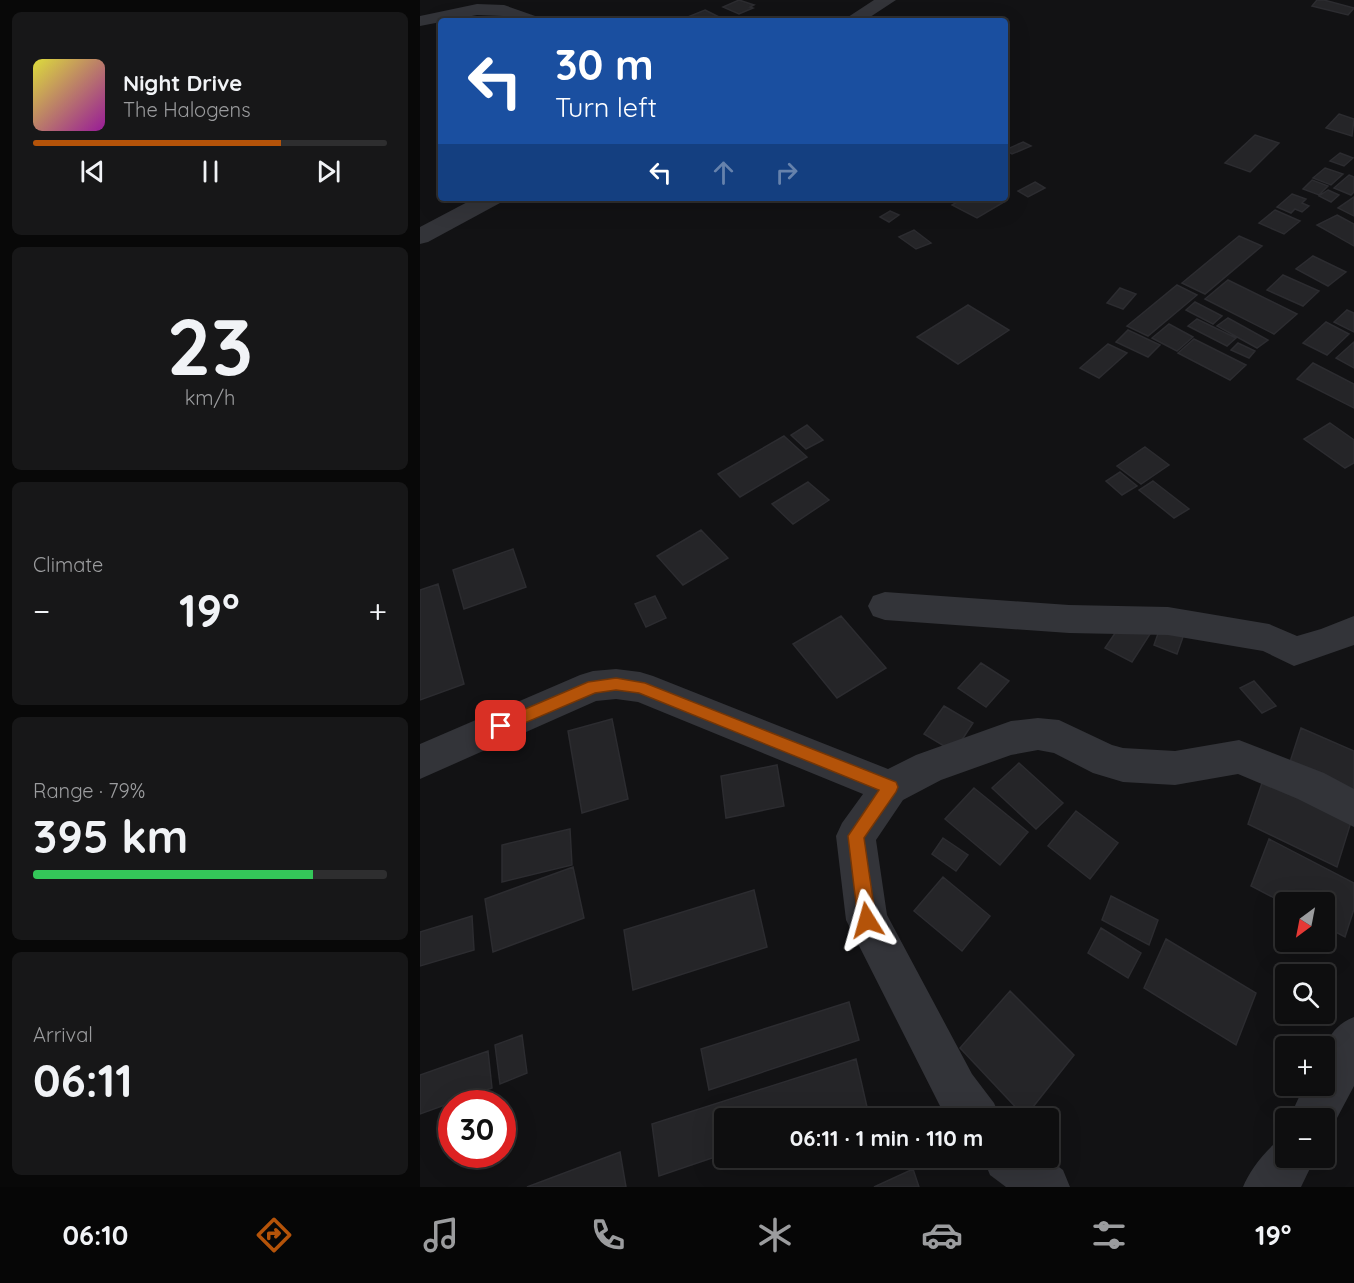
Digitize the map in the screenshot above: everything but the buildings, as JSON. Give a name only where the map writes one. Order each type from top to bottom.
[{"type":"street","points":[[856,18],[887,0]]},
{"type":"street","points":[[420,21],[468,9],[500,7],[514,10],[527,18]]},
{"type":"street","points":[[420,237],[486,201]]},
{"type":"street","points":[[885,606],[1068,619],[1168,621],[1269,638],[1294,651],[1327,642],[1354,630]]},
{"type":"street","points":[[420,762],[593,686],[616,684],[640,687],[890,787]]},
{"type":"street","points":[[970,1108],[956,1090],[867,920],[856,836],[890,787],[930,766],[1011,738],[1038,734],[1059,737],[1106,761],[1123,765],[1175,768],[1239,757],[1311,786],[1354,809]]},
{"type":"street","points":[[1318,1108],[1354,1040]]},
{"type":"street","points":[[1020,1168],[1046,1187]]},
{"type":"street","points":[[1267,1187],[1286,1168]]},
{"type":"route","points":[[501,726],[593,686],[616,684],[640,687],[890,787],[856,836],[867,920]]}]
